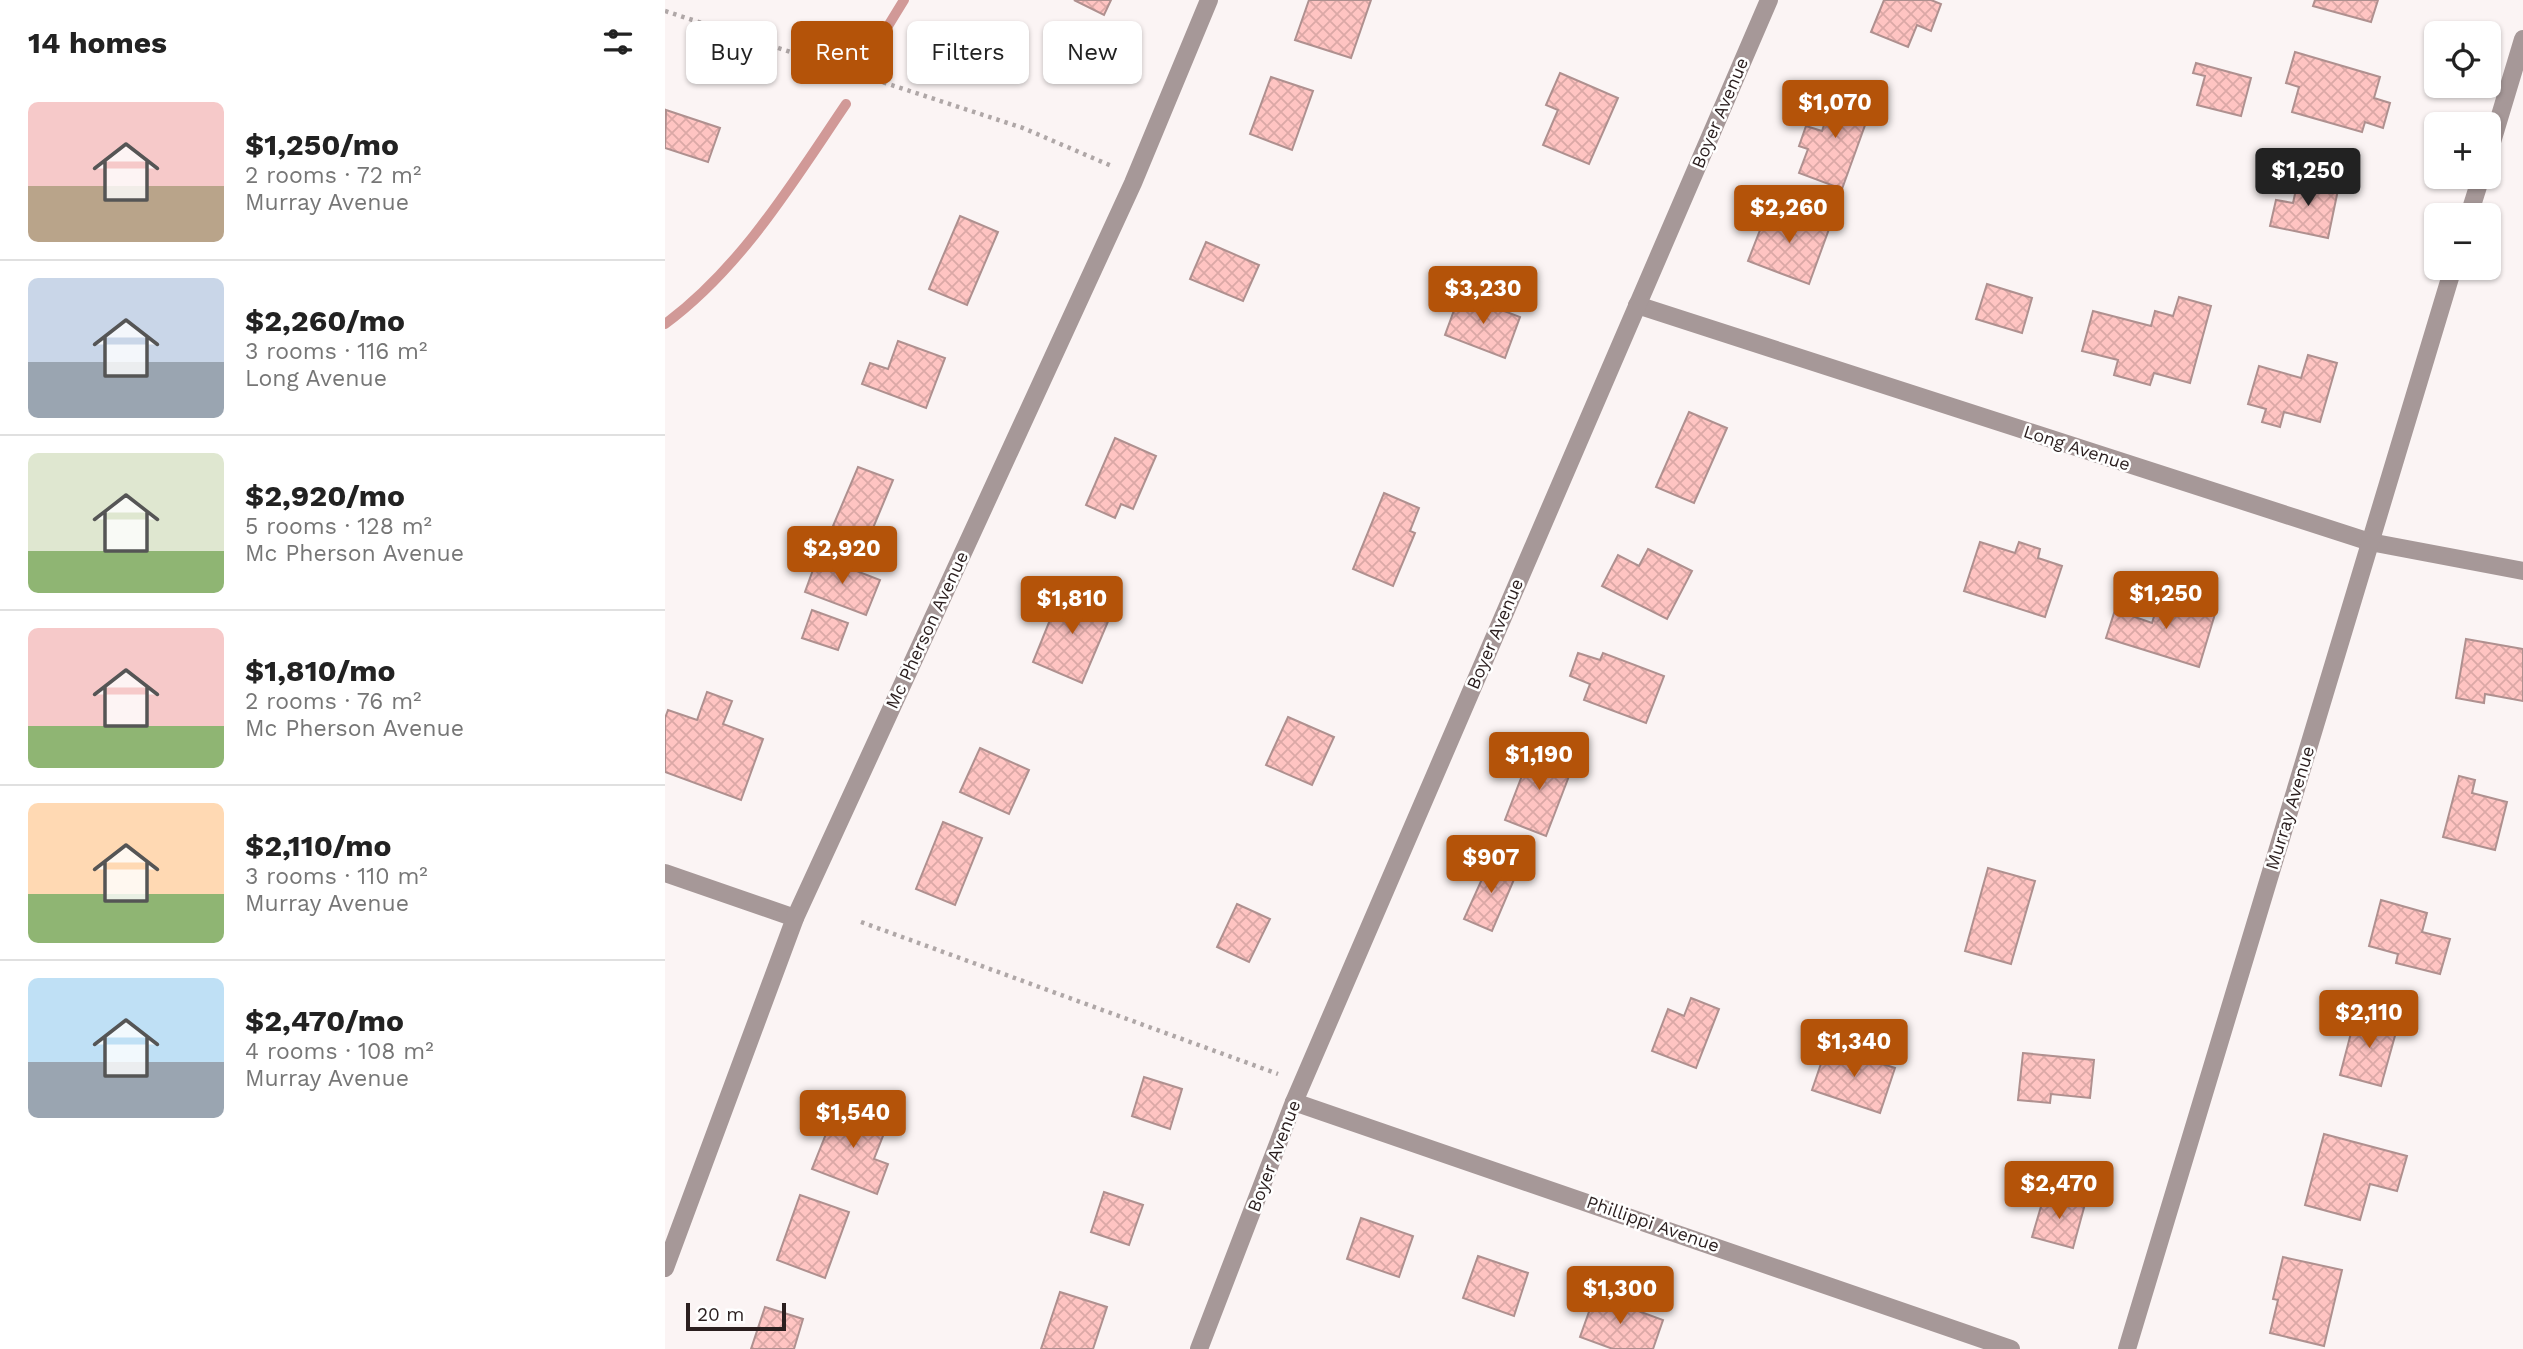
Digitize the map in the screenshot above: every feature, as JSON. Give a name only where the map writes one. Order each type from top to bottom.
[{"type":"street","name":"Mc Pherson Avenue","points":[[665,1268],[795,918],[1136,176],[1209,0]]},
{"type":"street","name":"Boyer Avenue","points":[[1199,1349],[1302,1082],[1769,0]]},
{"type":"street","points":[[2501,112],[2523,38]]},
{"type":"street","name":"Murray Avenue","points":[[2127,1349],[2449,280]]},
{"type":"street","name":"Long Avenue","points":[[1637,305],[2370,542],[2523,571]]},
{"type":"street","points":[[665,873],[795,918]]},
{"type":"street","name":"Phillippi Avenue","points":[[1294,1102],[2011,1349]]},
{"type":"path","points":[[665,11],[1023,128],[1136,176]]},
{"type":"path","points":[[861,922],[1302,1082]]},
{"type":"building","points":[[1074,0],[1111,0],[1104,15]]},
{"type":"building","points":[[1309,0],[1371,0],[1351,58],[1295,40]]},
{"type":"building","points":[[1884,0],[1931,0],[1941,4],[1931,31],[1917,25],[1908,47],[1871,32]]},
{"type":"building","points":[[2315,0],[2378,0],[2371,22],[2313,6]]},
{"type":"building","points":[[2295,52],[2380,77],[2374,98],[2390,103],[2383,128],[2365,122],[2362,132],[2292,112],[2299,87],[2286,83]]},
{"type":"building","points":[[2196,63],[2251,78],[2241,116],[2197,105],[2205,76],[2193,73]]},
{"type":"building","points":[[1560,73],[1618,98],[1589,164],[1543,145],[1558,110],[1546,105]]},
{"type":"building","points":[[1271,77],[1313,91],[1292,150],[1250,134]]},
{"type":"building","points":[[1836,89],[1873,103],[1842,189],[1799,173],[1808,149],[1799,146],[1806,126],[1822,131]]},
{"type":"building","points":[[666,110],[720,128],[708,162],[665,148]]},
{"type":"building","points":[[2299,176],[2339,185],[2328,238],[2270,226],[2276,200],[2293,203]]},
{"type":"building","points":[[1769,207],[1829,229],[1809,284],[1748,261]]},
{"type":"building","points":[[960,216],[998,232],[967,305],[929,289]]},
{"type":"building","points":[[1206,242],[1259,265],[1243,301],[1190,279]]},
{"type":"building","points":[[1987,284],[2032,298],[2022,333],[1976,319]]},
{"type":"building","points":[[1460,294],[1520,317],[1505,358],[1445,335]]},
{"type":"building","points":[[2179,297],[2211,306],[2190,383],[2154,373],[2150,385],[2114,375],[2118,360],[2082,351],[2093,311],[2151,326],[2155,311],[2173,316]]},
{"type":"building","points":[[898,341],[945,358],[926,408],[862,384],[870,363],[888,369]]},
{"type":"building","points":[[2308,355],[2337,363],[2320,422],[2284,412],[2280,427],[2262,422],[2266,409],[2248,404],[2259,366],[2301,378]]},
{"type":"building","points":[[1689,412],[1727,428],[1694,503],[1656,487]]},
{"type":"building","points":[[1115,438],[1156,456],[1133,509],[1121,504],[1115,518],[1086,505]]},
{"type":"building","points":[[858,467],[893,480],[868,540],[833,526]]},
{"type":"building","points":[[1384,493],[1419,508],[1410,531],[1415,533],[1393,586],[1353,569]]},
{"type":"building","points":[[1980,542],[2015,553],[2019,542],[2040,549],[2038,558],[2062,566],[2045,617],[1964,591]]},
{"type":"building","points":[[1648,549],[1692,571],[1667,619],[1602,586],[1618,555],[1639,566]]},
{"type":"building","points":[[818,556],[880,580],[866,615],[805,592]]},
{"type":"building","points":[[1058,590],[1112,612],[1082,683],[1033,662],[1050,620],[1046,619]]},
{"type":"building","points":[[2160,597],[2215,614],[2199,667],[2106,638],[2115,610],[2152,623]]},
{"type":"building","points":[[812,610],[848,623],[838,650],[802,638]]},
{"type":"building","points":[[2466,639],[2523,649],[2523,701],[2485,694],[2484,703],[2456,698]]},
{"type":"building","points":[[1578,653],[1600,660],[1603,653],[1664,676],[1646,723],[1584,700],[1590,684],[1570,676]]},
{"type":"building","points":[[707,692],[732,701],[723,724],[763,739],[741,800],[665,772],[665,718],[668,710],[697,720]]},
{"type":"building","points":[[1288,717],[1334,737],[1312,785],[1266,765]]},
{"type":"building","points":[[1533,747],[1574,763],[1546,836],[1505,820]]},
{"type":"building","points":[[980,748],[1029,770],[1009,814],[960,792]]},
{"type":"building","points":[[2459,776],[2475,780],[2472,793],[2507,802],[2495,850],[2443,837]]},
{"type":"building","points":[[943,822],[982,838],[955,905],[916,889]]},
{"type":"building","points":[[1491,859],[1518,870],[1492,931],[1464,919]]},
{"type":"building","points":[[1988,868],[2035,881],[2011,964],[1965,951]]},
{"type":"building","points":[[2381,900],[2427,913],[2422,932],[2450,939],[2440,974],[2396,963],[2398,954],[2369,946]]},
{"type":"building","points":[[1237,904],[1270,919],[1249,962],[1217,947]]},
{"type":"building","points":[[1691,998],[1719,1009],[1696,1068],[1652,1051],[1668,1009],[1684,1016]]},
{"type":"building","points":[[2356,1014],[2398,1025],[2381,1086],[2340,1075]]},
{"type":"building","points":[[1827,1046],[1895,1068],[1880,1113],[1812,1090]]},
{"type":"building","points":[[2023,1053],[2094,1060],[2090,1098],[2051,1094],[2050,1103],[2018,1100]]},
{"type":"building","points":[[1144,1077],[1182,1089],[1170,1129],[1132,1116]]},
{"type":"building","points":[[838,1104],[888,1123],[874,1159],[888,1164],[877,1194],[812,1169]]},
{"type":"building","points":[[2324,1134],[2407,1156],[2397,1191],[2370,1184],[2360,1220],[2305,1205]]},
{"type":"building","points":[[1104,1192],[1143,1205],[1129,1245],[1091,1232]]},
{"type":"building","points":[[2045,1193],[2085,1204],[2073,1248],[2032,1237]]},
{"type":"building","points":[[800,1195],[849,1212],[825,1278],[777,1260]]},
{"type":"building","points":[[1361,1218],[1413,1236],[1399,1277],[1347,1259]]},
{"type":"building","points":[[1478,1256],[1528,1273],[1514,1316],[1463,1298]]},
{"type":"building","points":[[2283,1257],[2342,1270],[2324,1346],[2270,1333],[2278,1300],[2273,1299]]},
{"type":"building","points":[[1060,1292],[1107,1307],[1093,1349],[1041,1349]]},
{"type":"building","points":[[1595,1295],[1663,1320],[1653,1349],[1613,1349],[1580,1337]]},
{"type":"building","points":[[765,1307],[803,1319],[794,1349],[751,1349]]},
{"type":"waterway","points":[[891,21],[904,0]]},
{"type":"waterway","points":[[665,324],[718,277],[742,250],[786,193],[846,104]]}]
